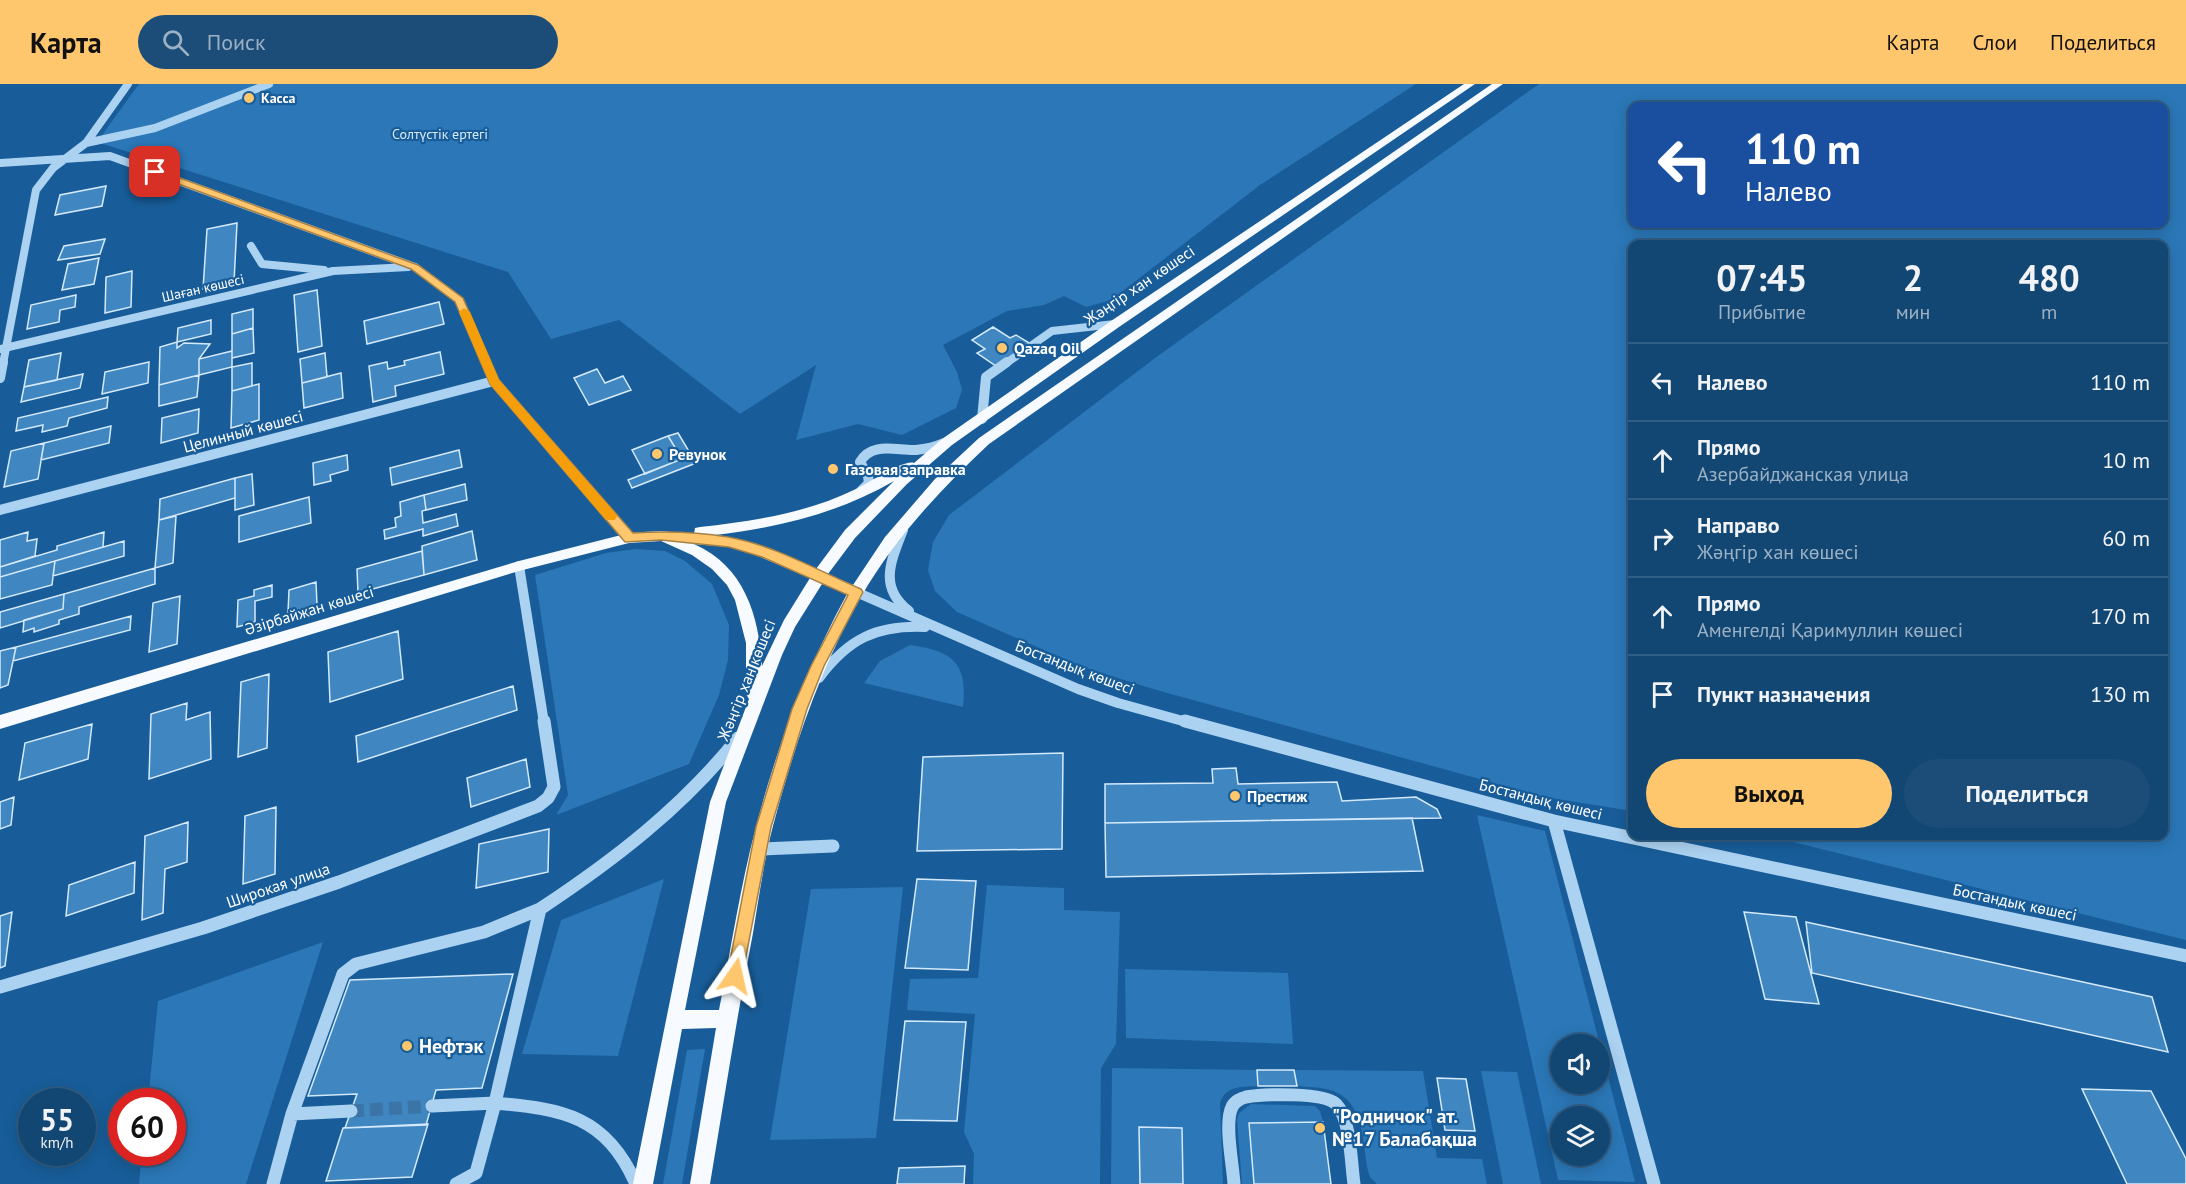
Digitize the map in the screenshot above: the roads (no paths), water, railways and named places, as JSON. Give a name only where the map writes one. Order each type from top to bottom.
[{"type":"main road","name":"Жәңгір хан көшесі","points":[[643,1184],[718,802],[774,655],[789,624],[819,576],[850,534],[902,481],[947,442],[1115,324],[1470,84]]},
{"type":"main road","points":[[700,1184],[764,827],[800,709],[818,666],[856,592],[908,518],[940,482],[984,441],[1498,84]]},
{"type":"main road","points":[[661,536],[749,526],[799,517],[855,496],[947,442]]},
{"type":"main road","points":[[661,536],[730,542],[755,549],[856,592]]},
{"type":"main road","points":[[661,536],[702,553],[735,583],[745,603],[754,647],[753,710]]},
{"type":"main road","name":"Әзірбайжан көшесі","points":[[0,722],[519,566],[629,538],[661,536]]},
{"type":"main road","points":[[674,1020],[728,1019]]},
{"type":"street","points":[[0,378],[3,349],[36,190],[53,168],[86,143],[128,84]]},
{"type":"street","points":[[86,143],[116,140],[229,101],[268,84]]},
{"type":"street","points":[[0,163],[110,156],[415,267],[459,300],[494,381],[629,538]]},
{"type":"street","points":[[250,246],[262,264],[333,271]]},
{"type":"street","name":"Шаған көшесі","points":[[3,349],[333,271],[415,267]]},
{"type":"street","points":[[982,419],[986,377],[1052,331],[1115,324]]},
{"type":"street","name":"Целинный көшесі","points":[[0,510],[494,381]]},
{"type":"street","points":[[855,496],[869,483],[868,476],[860,462],[868,452],[879,449],[917,450],[947,442]]},
{"type":"street","points":[[908,518],[889,564],[889,587],[901,606],[937,629]]},
{"type":"street","name":"Широкая улица","points":[[0,987],[203,928],[339,882],[472,830],[521,814],[548,798],[554,788],[519,566]]},
{"type":"street","points":[[856,592],[937,629]]},
{"type":"street","points":[[800,709],[826,667],[849,643],[877,629],[909,625],[937,629]]},
{"type":"street","name":"Бостандық көшесі","points":[[937,629],[1078,689],[1118,703],[1554,821],[1628,837]]},
{"type":"street","points":[[273,1184],[292,1114],[343,974],[356,964],[484,932],[540,909],[587,878],[670,811],[714,771],[747,726]]},
{"type":"street","points":[[1554,821],[1654,1184]]},
{"type":"street","name":"Бостандық көшесі","points":[[1643,840],[2186,956]]},
{"type":"street","points":[[760,849],[833,846]]},
{"type":"street","points":[[456,1184],[476,1173],[495,1103],[540,909]]},
{"type":"street","points":[[1234,1184],[1229,1116],[1233,1104],[1244,1097],[1323,1098],[1336,1104],[1343,1117],[1354,1184]]},
{"type":"street","points":[[432,1106],[495,1103],[565,1112],[612,1141],[629,1163],[636,1184]]},
{"type":"street","points":[[292,1114],[351,1111]]},
{"type":"tunnel","points":[[351,1111],[432,1106]]},
{"type":"place","name":"Касса","points":[[249,98]]},
{"type":"place","name":"Qazaq Oil","points":[[1002,348]]},
{"type":"place","name":"Ревунок","points":[[657,454]]},
{"type":"place","name":"Газовая заправка","points":[[833,469]]},
{"type":"place","name":"Престиж","points":[[1235,796]]},
{"type":"place","name":"Нефтэк","points":[[407,1046]]},
{"type":"place","name":"\"Родничок\" ат. №17 Балабақша","points":[[1320,1128]]},
{"type":"park label","name":"Солтүстік ертегі","points":[[440,134]]}]
